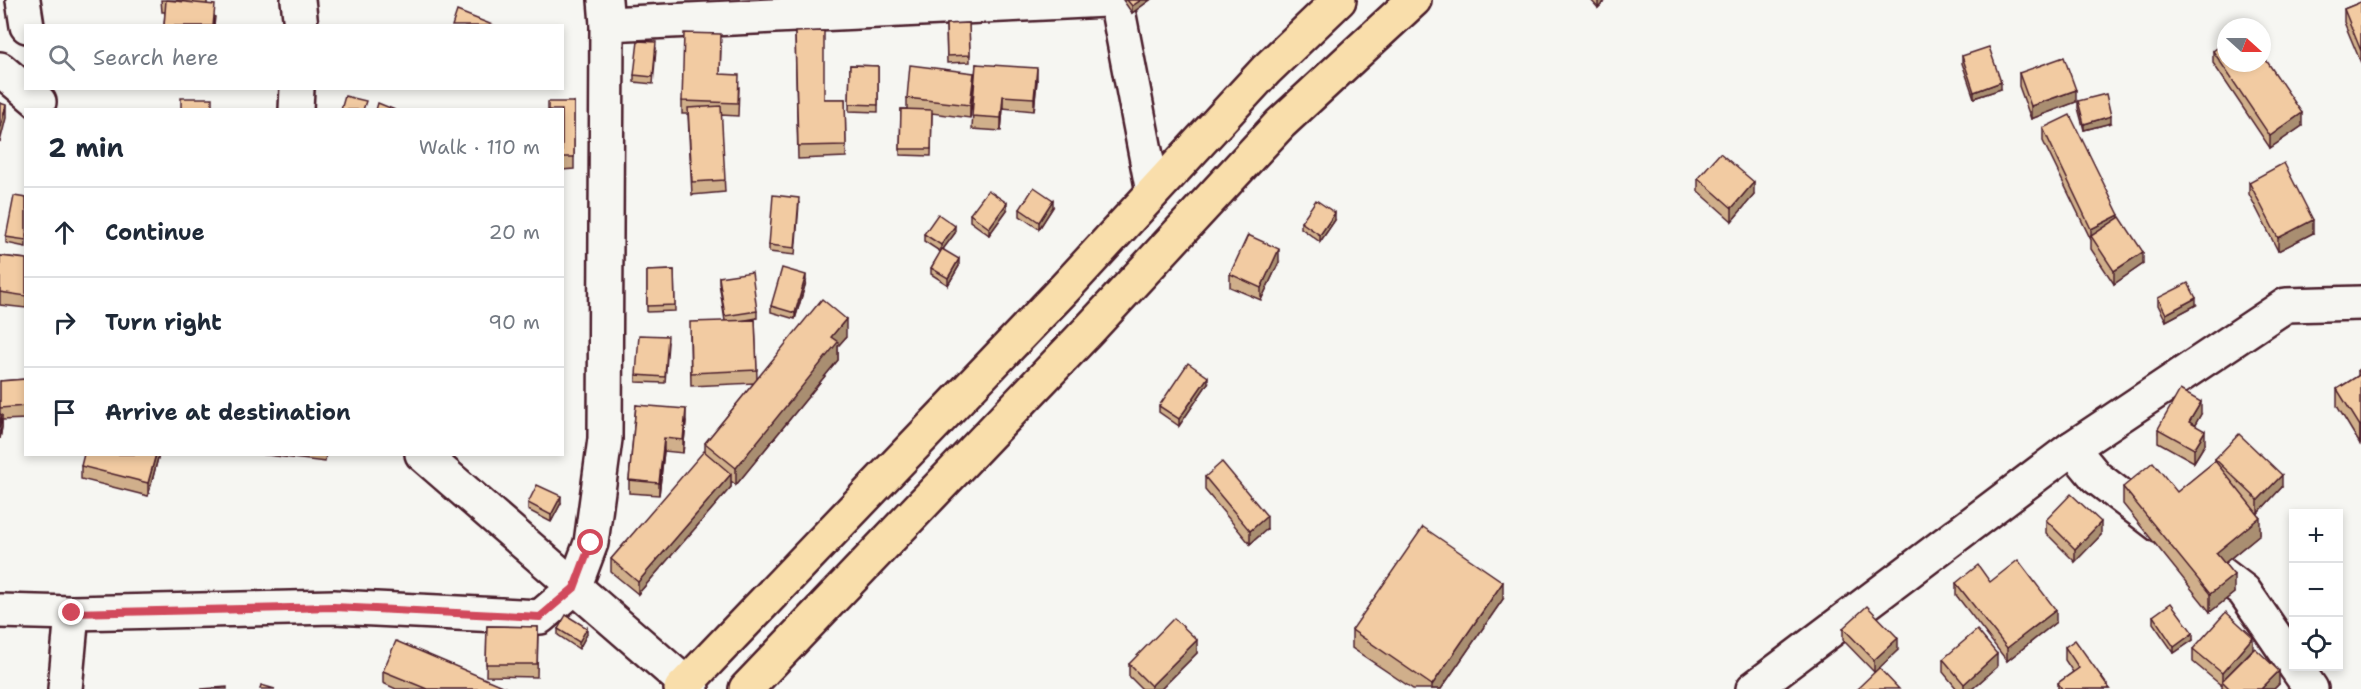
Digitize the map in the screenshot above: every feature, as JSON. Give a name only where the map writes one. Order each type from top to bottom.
[{"type":"main road","points":[[686,687],[1065,288],[1266,70],[1339,0]]},
{"type":"main road","points":[[746,689],[1089,330],[1280,124],[1414,0]]},
{"type":"street","points":[[23,0],[27,24]]},
{"type":"street","points":[[298,0],[301,24]]},
{"type":"street","points":[[0,611],[72,613],[334,607],[540,617],[574,588],[591,543],[605,439],[606,12],[1106,0]]},
{"type":"street","points":[[1116,0],[1153,192]]},
{"type":"street","points":[[0,69],[24,87]]},
{"type":"street","points":[[28,90],[41,100]]},
{"type":"street","points":[[296,108],[297,90]]},
{"type":"street","points":[[1761,686],[2072,448],[2286,305],[2361,303]]},
{"type":"street","points":[[2072,448],[2096,477],[2244,591],[2289,658]]},
{"type":"street","points":[[424,456],[686,687]]},
{"type":"street","points":[[65,689],[72,613]]},
{"type":"street","points":[[2298,671],[2311,689]]},
{"type":"building","points":[[166,0],[215,5],[213,24],[164,24]]},
{"type":"building","points":[[1127,0],[1141,0],[1132,6]]},
{"type":"building","points":[[2361,2],[2361,51],[2344,9]]},
{"type":"building","points":[[457,11],[490,24],[453,24]]},
{"type":"building","points":[[969,23],[970,55],[947,56],[946,24]]},
{"type":"building","points":[[824,31],[824,99],[845,99],[846,145],[798,146],[795,32]]},
{"type":"building","points":[[684,33],[721,34],[720,74],[739,75],[738,103],[682,101]]},
{"type":"building","points":[[638,41],[656,42],[653,77],[634,75]]},
{"type":"building","points":[[1989,47],[2001,82],[1974,92],[1962,56]]},
{"type":"building","points":[[2064,57],[2076,90],[2031,106],[2019,73]]},
{"type":"building","points":[[976,64],[1037,68],[1034,98],[1003,96],[1001,118],[972,116]]},
{"type":"building","points":[[850,65],[878,66],[878,105],[849,104]]},
{"type":"building","points":[[910,65],[974,73],[970,105],[907,98]]},
{"type":"building","points":[[2271,67],[2302,113],[2270,136],[2227,72],[2271,72]]},
{"type":"building","points":[[2106,94],[2111,116],[2084,124],[2078,101]]},
{"type":"building","points":[[345,96],[366,101],[364,108],[342,108]]},
{"type":"building","points":[[181,98],[212,98],[212,108],[181,108]]},
{"type":"building","points":[[548,102],[574,102],[574,157],[564,157],[564,108],[548,108]]},
{"type":"building","points":[[0,103],[6,105],[0,129]]},
{"type":"building","points":[[378,103],[390,108],[377,108]]},
{"type":"building","points":[[721,106],[725,180],[692,182],[688,108]]},
{"type":"building","points":[[901,109],[932,110],[931,149],[900,149]]},
{"type":"building","points":[[2070,115],[2119,215],[2091,229],[2043,128]]},
{"type":"building","points":[[1720,153],[1754,182],[1732,208],[1698,178]]},
{"type":"building","points":[[2284,163],[2313,220],[2278,238],[2249,182]]},
{"type":"building","points":[[1034,187],[1053,200],[1039,222],[1020,209]]},
{"type":"building","points":[[988,190],[1007,203],[989,228],[970,214]]},
{"type":"building","points":[[773,195],[799,198],[795,248],[769,245]]},
{"type":"building","points":[[14,196],[24,198],[24,240],[6,237]]},
{"type":"building","points":[[1316,200],[1335,213],[1320,235],[1301,222]]},
{"type":"building","points":[[938,214],[955,226],[941,245],[924,234]]},
{"type":"building","points":[[2120,217],[2143,252],[2114,271],[2091,236]]},
{"type":"building","points":[[1248,235],[1279,249],[1261,288],[1230,274]]},
{"type":"building","points":[[942,249],[959,259],[948,278],[931,268]]},
{"type":"building","points":[[0,256],[24,259],[24,296],[0,292]]},
{"type":"building","points":[[782,268],[806,275],[795,313],[771,306]]},
{"type":"building","points":[[674,270],[675,305],[647,306],[647,271]]},
{"type":"building","points":[[752,272],[757,311],[725,316],[719,277]]},
{"type":"building","points":[[2188,283],[2196,298],[2166,314],[2158,298]]},
{"type":"building","points":[[822,299],[846,319],[831,337],[838,342],[736,468],[705,443]]},
{"type":"building","points":[[755,320],[757,370],[691,373],[690,322]]},
{"type":"building","points":[[639,335],[668,336],[665,377],[636,375]]},
{"type":"building","points":[[1188,363],[1208,377],[1179,419],[1159,406]]},
{"type":"building","points":[[2361,374],[2361,426],[2360,426],[2337,389]]},
{"type":"building","points":[[24,379],[24,406],[0,408],[0,381]]},
{"type":"building","points":[[2180,390],[2201,402],[2189,422],[2205,431],[2194,449],[2158,429]]},
{"type":"building","points":[[636,405],[686,409],[683,440],[664,438],[659,483],[629,480]]},
{"type":"building","points":[[2239,434],[2282,475],[2258,500],[2215,459]]},
{"type":"building","points":[[704,451],[731,474],[638,582],[611,559]]},
{"type":"building","points":[[84,456],[155,456],[148,483],[81,466]]},
{"type":"building","points":[[2215,461],[2260,517],[2216,553],[2234,575],[2210,594],[2123,487],[2153,462],[2177,492]]},
{"type":"building","points":[[1222,462],[1267,516],[1250,531],[1205,477]]},
{"type":"building","points":[[537,485],[561,496],[551,515],[528,503]]},
{"type":"building","points":[[2071,494],[2101,522],[2075,549],[2046,520]]},
{"type":"building","points":[[1423,527],[1503,582],[1432,685],[1352,630]]},
{"type":"building","points":[[2018,560],[2056,610],[2007,648],[1956,583],[1978,565],[1990,582]]},
{"type":"building","points":[[2171,603],[2193,633],[2174,647],[2153,616]]},
{"type":"building","points":[[1867,606],[1898,638],[1874,660],[1843,628]]},
{"type":"building","points":[[2226,612],[2253,637],[2222,673],[2193,649]]},
{"type":"building","points":[[566,615],[587,628],[579,642],[558,629]]},
{"type":"building","points":[[1174,618],[1197,640],[1151,686],[1129,664]]},
{"type":"building","points":[[487,626],[538,627],[537,664],[486,664]]},
{"type":"building","points":[[1977,630],[1997,654],[1964,684],[1943,659]]},
{"type":"building","points":[[2075,640],[2110,689],[2062,689],[2058,683],[2079,668],[2065,647]]},
{"type":"building","points":[[396,641],[509,689],[427,689],[383,671]]},
{"type":"building","points":[[2255,648],[2279,671],[2261,689],[2230,689],[2222,681]]},
{"type":"building","points":[[1879,668],[1899,689],[1857,689]]},
{"type":"building","points":[[261,685],[275,689],[260,689]]},
{"type":"building","points":[[227,687],[227,689],[201,689]]},
{"type":"route","points":[[72,613],[334,607],[540,617],[574,588],[591,543]]}]
